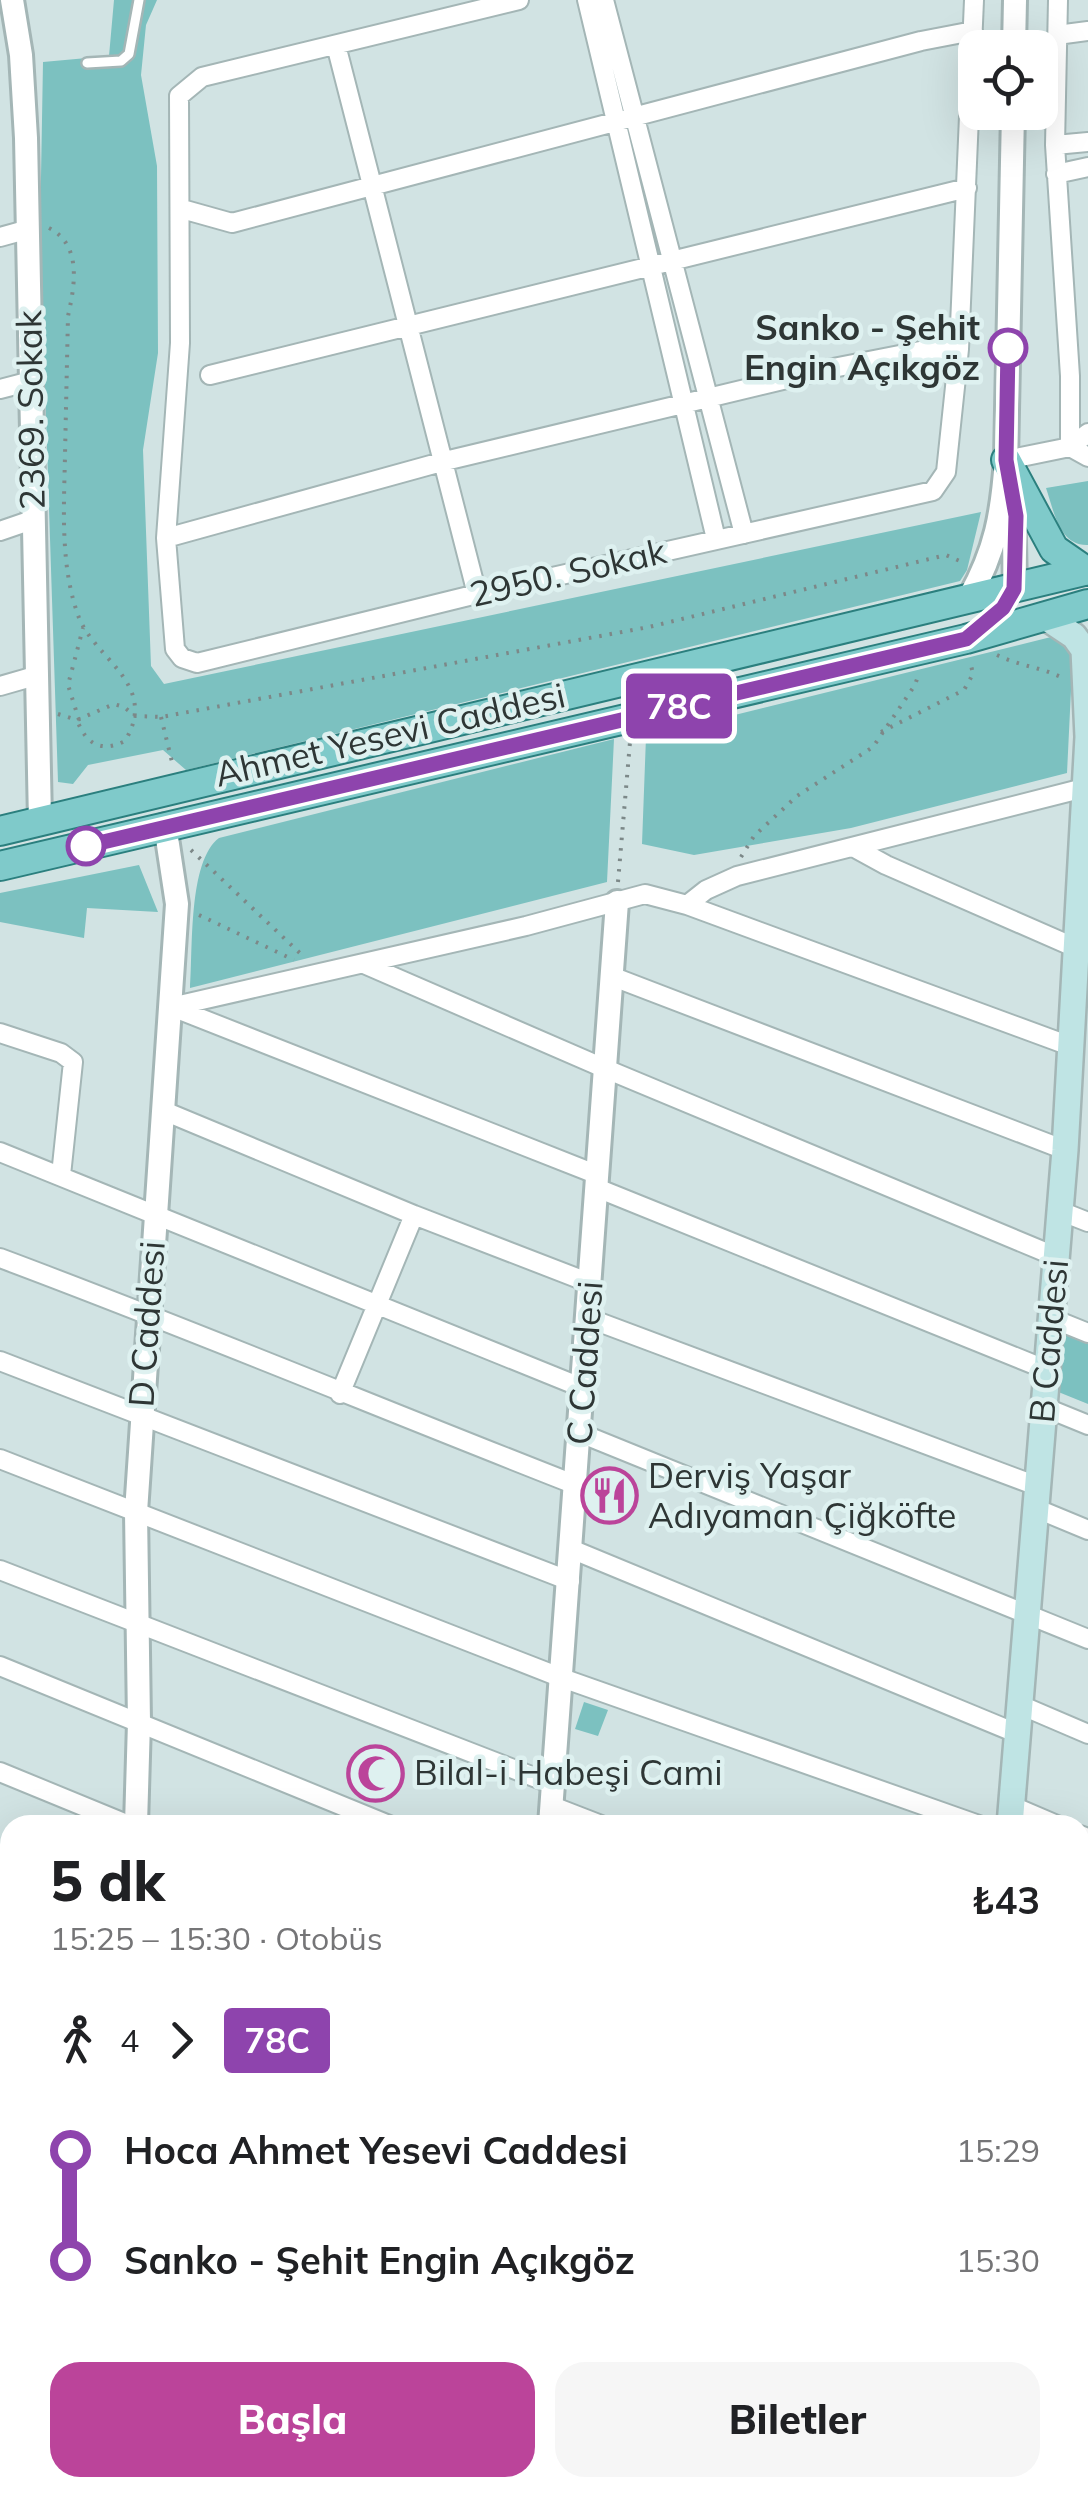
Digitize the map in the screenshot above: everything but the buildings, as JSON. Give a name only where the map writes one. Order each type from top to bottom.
[{"type":"main road","points":[[1006,460],[1054,549],[1087,571]]},
{"type":"main road","name":"Ahmet Yesevi Caddesi","points":[[0,831],[440,727],[975,588],[1014,589],[1087,571]]},
{"type":"main road","points":[[966,639],[1003,608],[1014,589]]},
{"type":"main road","name":"Ahmet Yesevi Caddesi","points":[[0,866],[966,639],[1088,604]]},
{"type":"main road","name":"B Caddesi","points":[[1010,1815],[1065,1150],[1078,1113],[1070,1046],[1081,1008],[1076,948],[1088,737],[1084,650],[1074,636],[1044,616]]},
{"type":"main road","points":[[165,825],[200,792],[432,737],[440,727]]},
{"type":"main road","points":[[165,825],[169,793]]},
{"type":"street","name":"2369. Sokak","points":[[12,0],[20,56],[29,229],[40,821]]},
{"type":"street","points":[[519,0],[202,77],[179,96],[180,343],[166,538],[445,460],[906,354],[960,349]]},
{"type":"street","points":[[587,0],[716,539]]},
{"type":"street","points":[[604,0],[744,534]]},
{"type":"street","name":"2950. Sokak","points":[[973,30],[974,0]]},
{"type":"street","points":[[1014,30],[1015,0]]},
{"type":"street","points":[[1057,30],[1058,0]]},
{"type":"street","points":[[1058,35],[1088,31]]},
{"type":"street","points":[[182,208],[232,223],[921,40],[958,34]]},
{"type":"street","points":[[336,46],[477,594]]},
{"type":"street","name":"2950. Sokak","points":[[166,538],[174,648],[182,658],[197,663],[477,594],[933,491],[946,472],[960,349],[969,130]]},
{"type":"street","points":[[975,588],[995,546],[1002,515],[1013,130]]},
{"type":"street","points":[[1055,130],[1070,376],[1070,447]]},
{"type":"street","points":[[1055,145],[1088,142]]},
{"type":"street","points":[[1056,174],[1088,168]]},
{"type":"street","points":[[210,375],[966,188]]},
{"type":"street","points":[[0,237],[29,229]]},
{"type":"street","points":[[0,389],[31,380]]},
{"type":"street","points":[[1006,460],[1070,447],[1088,433]]},
{"type":"street","points":[[1070,447],[1088,457]]},
{"type":"street","points":[[1006,460],[1016,516],[1014,589]]},
{"type":"street","points":[[0,531],[32,520]]},
{"type":"street","points":[[0,686],[35,676]]},
{"type":"street","points":[[687,905],[706,890],[737,876],[1084,788]]},
{"type":"street","name":"D Caddesi","points":[[133,1815],[139,1722],[136,1512],[140,1418],[177,904],[165,825]]},
{"type":"street","points":[[855,848],[1076,948]]},
{"type":"street","points":[[171,1007],[645,894],[687,905],[1070,1046]]},
{"type":"street","name":"C Caddesi","points":[[552,1805],[616,902]]},
{"type":"street","points":[[364,964],[606,1070],[1057,1257]]},
{"type":"street","points":[[611,976],[1065,1150]]},
{"type":"street","points":[[171,1007],[1044,1370]]},
{"type":"street","points":[[0,1033],[61,1053],[73,1062],[60,1175]]},
{"type":"street","points":[[164,1110],[414,1215],[590,1283]]},
{"type":"street","points":[[0,1152],[584,1388]]},
{"type":"street","points":[[1060,1211],[1088,1222]]},
{"type":"street","points":[[340,1394],[414,1215]]},
{"type":"street","points":[[0,1258],[148,1313],[340,1394],[576,1485]]},
{"type":"street","points":[[588,1318],[1036,1497],[1088,1530]]},
{"type":"street","points":[[1052,1318],[1088,1333]]},
{"type":"street","points":[[0,1361],[570,1581]]},
{"type":"street","points":[[1044,1406],[1088,1425]]},
{"type":"street","points":[[580,1433],[1088,1639]]},
{"type":"street","points":[[0,1458],[562,1678],[951,1815]]},
{"type":"street","points":[[571,1549],[1016,1733]]},
{"type":"street","points":[[0,1570],[136,1624],[576,1815]]},
{"type":"street","points":[[0,1666],[365,1815]]},
{"type":"street","points":[[1018,1704],[1088,1734]]},
{"type":"street","points":[[0,1772],[107,1815]]},
{"type":"lane","points":[[87,63],[121,61],[129,54],[139,0]]},
{"type":"path","points":[[29,229],[45,226],[68,242],[74,270],[75,287],[68,316],[63,523],[70,590],[83,628],[122,672],[135,716],[125,741],[111,748],[92,744],[82,734],[68,686],[83,628]]},
{"type":"path","points":[[36,706],[78,720],[114,704],[124,706],[135,716],[160,717],[649,628],[946,555],[959,560],[975,588]]},
{"type":"path","points":[[966,639],[1018,666],[1046,669],[1072,682]]},
{"type":"path","points":[[881,732],[964,690],[973,674],[966,639]]},
{"type":"path","points":[[737,876],[742,854],[754,836],[797,796],[872,747],[915,685],[926,648]]},
{"type":"path","points":[[160,717],[169,793]]},
{"type":"path","points":[[616,902],[632,717]]},
{"type":"path","points":[[111,748],[114,758]]},
{"type":"path","points":[[165,825],[322,974]]},
{"type":"path","points":[[177,904],[322,974]]},
{"type":"shaded area","points":[[114,0],[157,0],[146,25],[141,75],[157,166],[158,353],[143,450],[151,666],[164,684],[981,512],[967,570],[960,581],[186,770],[163,750],[88,765],[73,784],[58,782],[40,234],[43,62],[109,56]]},
{"type":"shaded area","points":[[1088,481],[1088,545],[1070,540],[1064,533],[1046,488]]},
{"type":"shaded area","points":[[1051,637],[1073,649],[1067,773],[851,828],[694,855],[642,844],[646,737]]},
{"type":"shaded area","points":[[614,739],[607,882],[190,988],[197,886],[209,849],[219,838]]},
{"type":"shaded area","points":[[139,865],[158,912],[87,908],[84,938],[0,922],[0,893]]},
{"type":"shaded area","points":[[1056,1325],[1088,1338],[1088,1404],[1051,1389]]},
{"type":"shaded area","points":[[584,1702],[608,1710],[598,1736],[575,1729]]},
{"type":"bus line","name":"78C","points":[[86,846],[966,639],[1003,608],[1014,589],[1016,516],[1006,460],[1008,348]]},
{"type":"place","name":"Sanko - Şehit Engin Açıkgöz","points":[[1008,348]]},
{"type":"place","name":"Derviş Yaşar Adıyaman Çiğköfte","points":[[609,1496]]},
{"type":"place","name":"Bilal-i Habeşi Cami","points":[[375,1773]]}]
